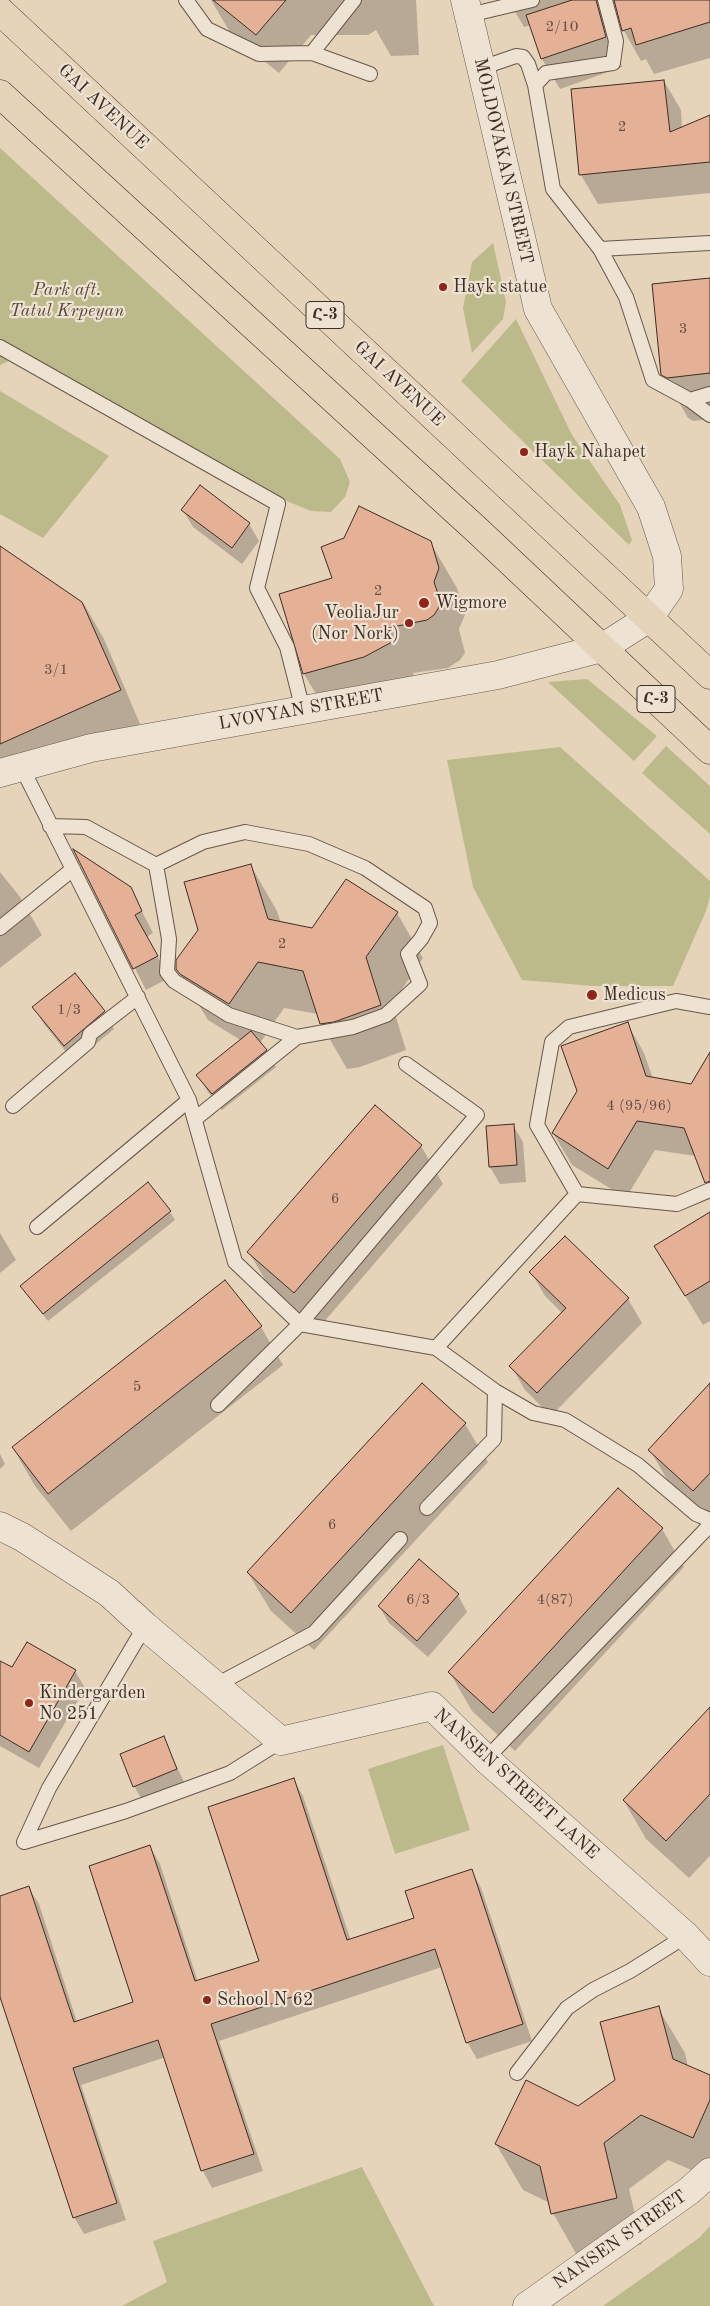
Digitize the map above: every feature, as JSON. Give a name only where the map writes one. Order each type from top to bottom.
[{"type":"main road","name":"GAI AVENUE","points":[[0,11],[710,675]]},
{"type":"main road","name":"Հ-3","points":[[0,94],[478,530],[710,750]]},
{"type":"street","name":"MOLDOVAKAN STREET","points":[[467,8],[538,310],[651,508],[667,556],[669,589],[649,618],[602,648]]},
{"type":"street","name":"LVOVYAN STREET","points":[[11,770],[91,748],[498,675],[602,648]]},
{"type":"street","points":[[0,1526],[22,1536],[109,1593],[281,1742]]},
{"type":"street","name":"NANSEN STREET LANE","points":[[281,1742],[432,1706],[486,1759],[686,1936],[710,1962]]},
{"type":"street","name":"NANSEN STREET","points":[[527,2306],[689,2191],[710,2172]]},
{"type":"lane","points":[[186,0],[207,29],[259,54],[312,53],[370,74]]},
{"type":"lane","points":[[312,53],[354,0]]},
{"type":"lane","points":[[467,8],[532,0]]},
{"type":"lane","points":[[535,85],[546,73],[613,63],[616,41],[605,0]]},
{"type":"lane","points":[[481,68],[516,56],[522,58],[528,64],[535,85],[553,189],[600,249],[626,297],[653,380],[690,400],[710,416]]},
{"type":"lane","points":[[600,249],[710,243]]},
{"type":"lane","points":[[0,347],[278,504],[257,588],[287,647],[303,710]]},
{"type":"lane","points":[[690,400],[710,394]]},
{"type":"lane","points":[[11,770],[50,826],[189,1100],[236,1262],[300,1324],[436,1348],[495,1391],[533,1413],[565,1420],[638,1465],[696,1514],[710,1520]]},
{"type":"lane","points":[[50,826],[86,827],[156,865]]},
{"type":"lane","points":[[245,832],[309,844],[365,868],[425,908],[430,923],[421,939],[408,954],[420,984],[386,1015],[353,1027],[298,1037],[229,1015],[174,981],[167,972],[169,939],[156,865],[203,842],[245,832]]},
{"type":"lane","points":[[0,928],[73,869]]},
{"type":"lane","points":[[14,1106],[88,1042],[90,1034],[138,997]]},
{"type":"lane","points":[[577,1194],[537,1125],[552,1042],[569,1027],[676,1001],[710,1007]]},
{"type":"lane","points":[[195,1119],[298,1037]]},
{"type":"lane","points":[[218,1405],[300,1324],[477,1115],[406,1064]]},
{"type":"lane","points":[[37,1227],[189,1100]]},
{"type":"lane","points":[[577,1194],[678,1204],[710,1190]]},
{"type":"lane","points":[[436,1348],[577,1194]]},
{"type":"lane","points":[[428,1508],[494,1439],[495,1391]]},
{"type":"lane","points":[[486,1759],[710,1526]]},
{"type":"lane","points":[[216,1685],[314,1632],[400,1539]]},
{"type":"lane","points":[[145,1626],[49,1788],[24,1842],[126,1811],[230,1773],[281,1742]]},
{"type":"lane","points":[[517,2073],[567,2008],[593,1990],[630,1971],[686,1936]]},
{"type":"green space","name":"Park aft. Tatul Krpeyan","points":[[0,148],[340,459],[350,482],[345,497],[331,512],[311,511],[289,502],[24,354],[0,365]]},
{"type":"green space","points":[[493,243],[506,302],[503,319],[472,353],[463,308],[472,262]]},
{"type":"green space","points":[[516,319],[572,435],[620,505],[632,540],[629,545],[461,381]]},
{"type":"green space","points":[[0,391],[109,456],[43,538],[0,514]]},
{"type":"green space","points":[[587,679],[657,736],[634,761],[548,682]]},
{"type":"green space","points":[[666,746],[710,786],[710,834],[642,773]]},
{"type":"green space","points":[[560,747],[710,881],[710,896],[706,911],[673,986],[594,986],[522,980],[473,887],[447,760]]},
{"type":"green space","points":[[443,1745],[470,1830],[395,1854],[368,1769]]},
{"type":"green space","points":[[362,2167],[434,2306],[122,2306],[167,2282],[153,2241]]},
{"type":"green space","points":[[710,2226],[710,2306],[603,2306],[699,2238]]},
{"type":"building","points":[[213,0],[286,0],[256,35]]},
{"type":"building","points":[[572,0],[596,0],[606,37],[541,59],[526,15]]},
{"type":"building","points":[[614,0],[710,0],[710,22],[636,45],[631,28],[622,31]]},
{"type":"building","points":[[664,80],[670,132],[710,115],[710,162],[579,175],[571,89]]},
{"type":"building","points":[[710,278],[710,373],[667,378],[661,375],[652,284]]},
{"type":"building","points":[[200,485],[250,523],[232,548],[181,510]]},
{"type":"building","points":[[359,506],[431,541],[439,568],[434,582],[439,597],[439,607],[434,615],[427,620],[388,628],[392,642],[364,657],[303,674],[279,594],[332,578],[321,547],[344,538]]},
{"type":"building","points":[[0,546],[82,602],[121,690],[0,744]]},
{"type":"building","points":[[73,849],[131,887],[142,911],[135,915],[158,956],[133,969]]},
{"type":"building","points":[[251,864],[268,919],[312,928],[346,879],[398,912],[366,957],[381,1005],[334,1022],[320,1024],[303,971],[258,962],[229,1004],[180,974],[176,969],[176,960],[198,930],[184,882]]},
{"type":"building","points":[[75,973],[105,1011],[64,1046],[32,1007]]},
{"type":"building","points":[[628,1022],[646,1076],[691,1084],[710,1052],[710,1181],[705,1183],[684,1128],[637,1121],[608,1169],[552,1133],[577,1091],[561,1046]]},
{"type":"building","points":[[251,1031],[267,1050],[212,1094],[196,1075]]},
{"type":"building","points":[[375,1105],[422,1145],[294,1293],[247,1252]]},
{"type":"building","points":[[514,1124],[517,1165],[489,1167],[486,1126]]},
{"type":"building","points":[[148,1182],[171,1211],[43,1314],[20,1286]]},
{"type":"building","points":[[710,1212],[710,1281],[685,1296],[654,1246]]},
{"type":"building","points":[[565,1236],[629,1298],[537,1393],[509,1366],[566,1308],[529,1272]]},
{"type":"building","points":[[225,1280],[262,1326],[48,1494],[12,1447]]},
{"type":"building","points":[[422,1383],[466,1423],[291,1613],[247,1572]]},
{"type":"building","points":[[710,1383],[710,1473],[693,1491],[648,1450]]},
{"type":"building","points":[[618,1488],[663,1528],[493,1713],[448,1672]]},
{"type":"building","points":[[419,1559],[459,1594],[417,1641],[378,1606]]},
{"type":"building","name":"Kindergarden No 251","points":[[27,1642],[76,1670],[29,1752],[0,1735],[0,1661],[12,1667]]},
{"type":"building","points":[[710,1707],[710,1794],[666,1841],[623,1800]]},
{"type":"building","points":[[164,1736],[177,1769],[133,1787],[120,1754]]},
{"type":"building","name":"School N 62","points":[[294,1778],[347,1940],[414,1918],[405,1891],[472,1869],[523,2024],[466,2043],[435,1949],[211,2024],[254,2154],[201,2171],[158,2040],[73,2068],[117,2203],[73,2218],[0,1997],[0,1896],[29,1886],[74,2022],[133,2002],[89,1866],[150,1845],[195,1981],[259,1961],[208,1807]]},
{"type":"building","points":[[659,2006],[673,2059],[710,2075],[710,2100],[693,2138],[641,2115],[604,2143],[617,2198],[551,2214],[540,2166],[495,2144],[526,2080],[578,2106],[615,2080],[600,2022]]},
{"type":"place","name":"Hayk statue","points":[[443,287]]},
{"type":"place","name":"Hayk Nahapet","points":[[524,452]]},
{"type":"place","name":"Wigmore","points":[[424,603]]},
{"type":"place","name":"VeoliaJur (Nor Nork)","points":[[409,623]]},
{"type":"place","name":"Medicus","points":[[592,995]]},
{"type":"place","name":"Kindergarden No 251","points":[[29,1703]]},
{"type":"place","name":"School N 62","points":[[207,2000]]}]
